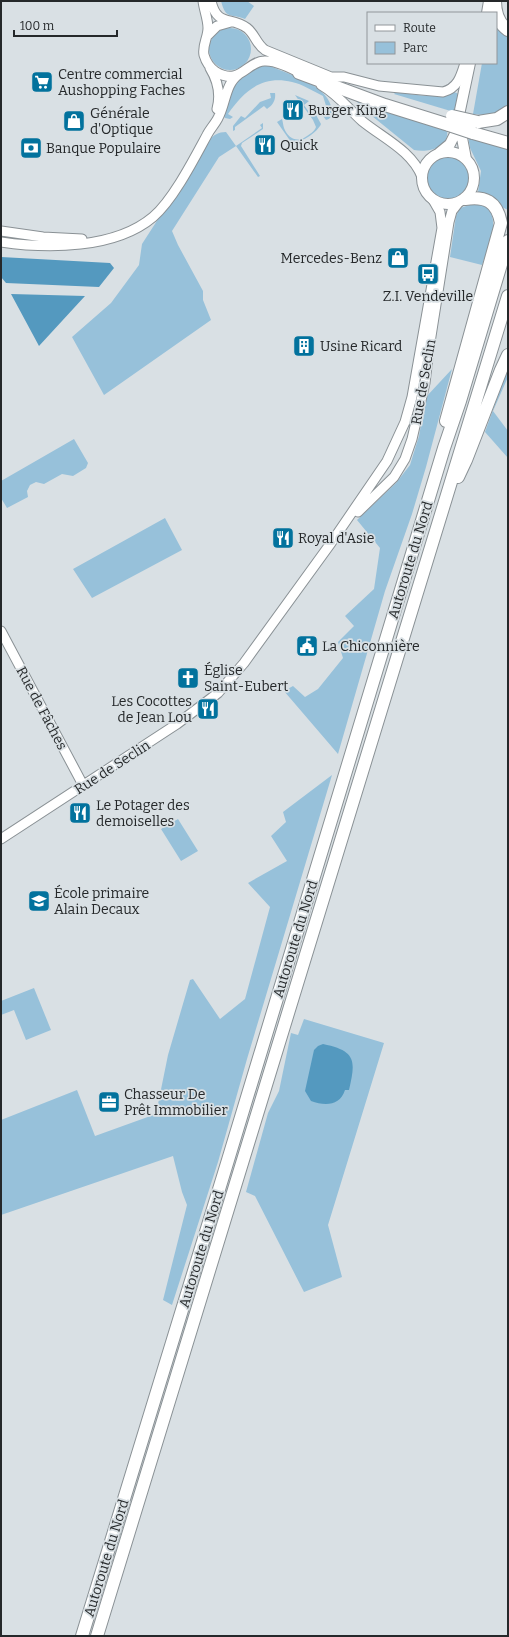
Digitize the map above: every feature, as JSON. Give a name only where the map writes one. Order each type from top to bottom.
[{"type":"highway","points":[[495,1],[496,12]]},
{"type":"highway","points":[[497,17],[501,24],[508,30]]},
{"type":"highway","points":[[299,72],[385,105],[475,127],[508,138]]},
{"type":"highway","points":[[331,78],[436,114],[450,121]]},
{"type":"highway","points":[[475,127],[497,119],[508,112]]},
{"type":"highway","points":[[475,127],[508,143]]},
{"type":"highway","points":[[444,448],[440,441],[501,223],[497,210],[491,202],[480,198],[462,200]]},
{"type":"highway","name":"Autoroute du Nord","points":[[82,1636],[508,241]]},
{"type":"highway","name":"Autoroute du Nord","points":[[98,1636],[508,296]]},
{"type":"highway","points":[[446,497],[466,460],[508,355]]},
{"type":"main road","points":[[480,12],[482,1]]},
{"type":"main road","points":[[487,12],[489,1]]},
{"type":"main road","points":[[470,64],[453,139],[446,148],[427,164],[422,177],[424,187],[432,198],[445,204],[462,200],[472,189],[474,178],[472,168],[466,159],[463,133],[477,64]]},
{"type":"main road","points":[[437,155],[444,152],[454,153],[466,159]]},
{"type":"street","points":[[203,1],[208,23],[203,52],[217,81],[219,95],[210,130]]},
{"type":"street","points":[[212,1],[214,10],[218,16],[224,20],[247,28],[264,50],[331,78],[344,77],[379,86],[443,92],[452,89],[457,84],[465,64]]},
{"type":"street","points":[[206,37],[211,30],[217,26],[225,23],[233,23]]},
{"type":"street","points":[[250,68],[256,54],[256,41]]},
{"type":"street","points":[[1,242],[56,246],[103,240],[130,232],[144,224],[158,212],[171,196],[219,117],[232,80],[259,62],[268,61],[299,72],[332,92],[362,121],[409,156],[417,165],[422,177]]},
{"type":"street","points":[[210,67],[223,75],[231,76],[239,74]]},
{"type":"street","name":"Rue de Seclin","points":[[1,839],[188,716],[221,690],[244,663],[336,537],[387,461],[402,432],[407,418],[442,228],[440,212],[432,198]]},
{"type":"street","name":"Rue de Seclin","points":[[336,537],[355,515],[394,477],[402,465],[408,450],[418,418],[426,383],[429,349],[449,222],[452,211],[462,200]]},
{"type":"street","points":[[1,231],[43,237],[103,240]]},
{"type":"street","name":"Rue de Fâches","points":[[1,631],[83,785]]},
{"type":"green space","points":[[221,1],[247,1],[254,6],[245,19],[229,15],[225,11]]},
{"type":"green space","points":[[497,25],[508,34],[508,104],[496,113],[483,115],[473,114],[482,64],[497,64]]},
{"type":"green space","points":[[226,28],[234,28],[242,31],[248,37],[251,49],[248,61],[242,67],[234,70],[226,70],[218,67],[212,61],[209,53],[209,45],[212,37],[218,31]]},
{"type":"green space","points":[[261,65],[270,66],[298,77],[317,88],[330,102],[332,116],[326,120],[323,116],[324,110],[327,109],[323,96],[300,84],[281,80],[263,83],[247,92],[228,114],[233,117],[230,119],[225,118],[223,115],[231,87],[238,79]]},
{"type":"green space","points":[[396,92],[425,96],[454,92],[459,94],[454,112],[394,94]]},
{"type":"green space","points":[[270,93],[275,93],[274,102],[271,106],[267,109],[264,106],[235,127],[235,130],[233,131],[233,126],[241,116],[245,118],[260,102],[271,98]]},
{"type":"green space","points":[[295,95],[309,101],[304,105],[311,115],[315,113],[321,124],[316,131],[303,140],[299,142],[291,142],[277,122],[282,119],[286,132],[294,139],[304,138],[316,127],[313,120]]},
{"type":"green space","points":[[355,100],[447,130],[445,141],[442,145],[431,150],[414,150],[372,116]]},
{"type":"green space","points":[[263,123],[263,129],[242,143],[241,146],[260,176],[258,177],[236,146],[262,128],[260,125]]},
{"type":"green space","points":[[226,132],[236,146],[219,157],[172,231],[203,291],[203,300],[211,320],[104,395],[72,337],[111,303],[139,265],[142,244],[209,140],[216,134]]},
{"type":"green space","points":[[468,136],[508,148],[508,210],[502,207],[492,196],[478,192],[481,171],[470,148]]},
{"type":"green space","points":[[444,157],[452,157],[460,160],[466,166],[469,178],[466,190],[460,196],[452,199],[444,199],[436,196],[430,190],[427,182],[427,174],[430,166],[436,160]]},
{"type":"green space","points":[[476,203],[488,207],[493,221],[492,236],[482,265],[450,257],[456,216],[460,208]]},
{"type":"green space","points":[[508,368],[508,377],[493,411],[508,431],[508,458],[485,432]]},
{"type":"green space","points":[[452,369],[426,467],[412,514],[385,591],[338,754],[284,691],[293,686],[305,697],[318,689],[343,658],[338,642],[354,626],[345,616],[374,589],[380,548],[357,520],[396,483],[410,465],[419,436],[426,397]]},
{"type":"green space","points":[[74,439],[88,463],[86,468],[73,476],[62,474],[44,484],[36,482],[30,485],[27,491],[28,497],[7,508],[1,498],[1,481]]},
{"type":"green space","points":[[165,518],[182,550],[92,598],[73,569]]},
{"type":"green space","points":[[332,775],[247,1059],[218,1162],[172,1305],[163,1300],[187,1205],[182,1192],[173,1156],[1,1215],[1,1120],[77,1090],[95,1136],[156,1114],[168,1055],[190,980],[193,979],[220,1019],[245,999],[270,907],[248,883],[287,861],[271,836],[286,822],[283,812]]},
{"type":"green space","points":[[178,819],[198,851],[181,861],[161,829]]},
{"type":"green space","points":[[34,988],[51,1030],[26,1040],[14,1010],[1,1015],[1,1001]]},
{"type":"green space","points":[[304,1019],[384,1043],[328,1225],[342,1277],[304,1292],[255,1196],[246,1192],[268,1113],[279,1091],[291,1033],[298,1035]]},
{"type":"shaded area","points":[[1,257],[110,263],[114,268],[99,287],[6,283],[1,277]]},
{"type":"shaded area","points":[[11,294],[85,296],[39,346]]},
{"type":"shaded area","points":[[323,1044],[342,1050],[348,1054],[353,1064],[349,1090],[345,1090],[340,1099],[336,1102],[327,1104],[311,1101],[305,1091],[314,1050]]},
{"type":"place","name":"Centre commercial Aushopping Faches","points":[[42,82]]},
{"type":"place","name":"Burger King","points":[[293,110]]},
{"type":"place","name":"Générale d'Optique","points":[[74,121]]},
{"type":"place","name":"Quick","points":[[265,145]]},
{"type":"place","name":"Banque Populaire","points":[[31,148]]},
{"type":"place","name":"Mercedes-Benz","points":[[398,258]]},
{"type":"place","name":"Z.I. Vendeville","points":[[428,274]]},
{"type":"place","name":"Usine Ricard","points":[[304,346]]},
{"type":"place","name":"Royal d'Asie","points":[[283,538]]},
{"type":"place","name":"La Chiconnière","points":[[307,646]]},
{"type":"place","name":"Église Saint-Eubert","points":[[188,678]]},
{"type":"place","name":"Les Cocottes de Jean Lou","points":[[208,709]]},
{"type":"place","name":"Le Potager des demoiselles","points":[[80,813]]},
{"type":"place","name":"École primaire Alain Decaux","points":[[39,901]]},
{"type":"place","name":"Chasseur De Prêt Immobilier","points":[[109,1102]]}]
